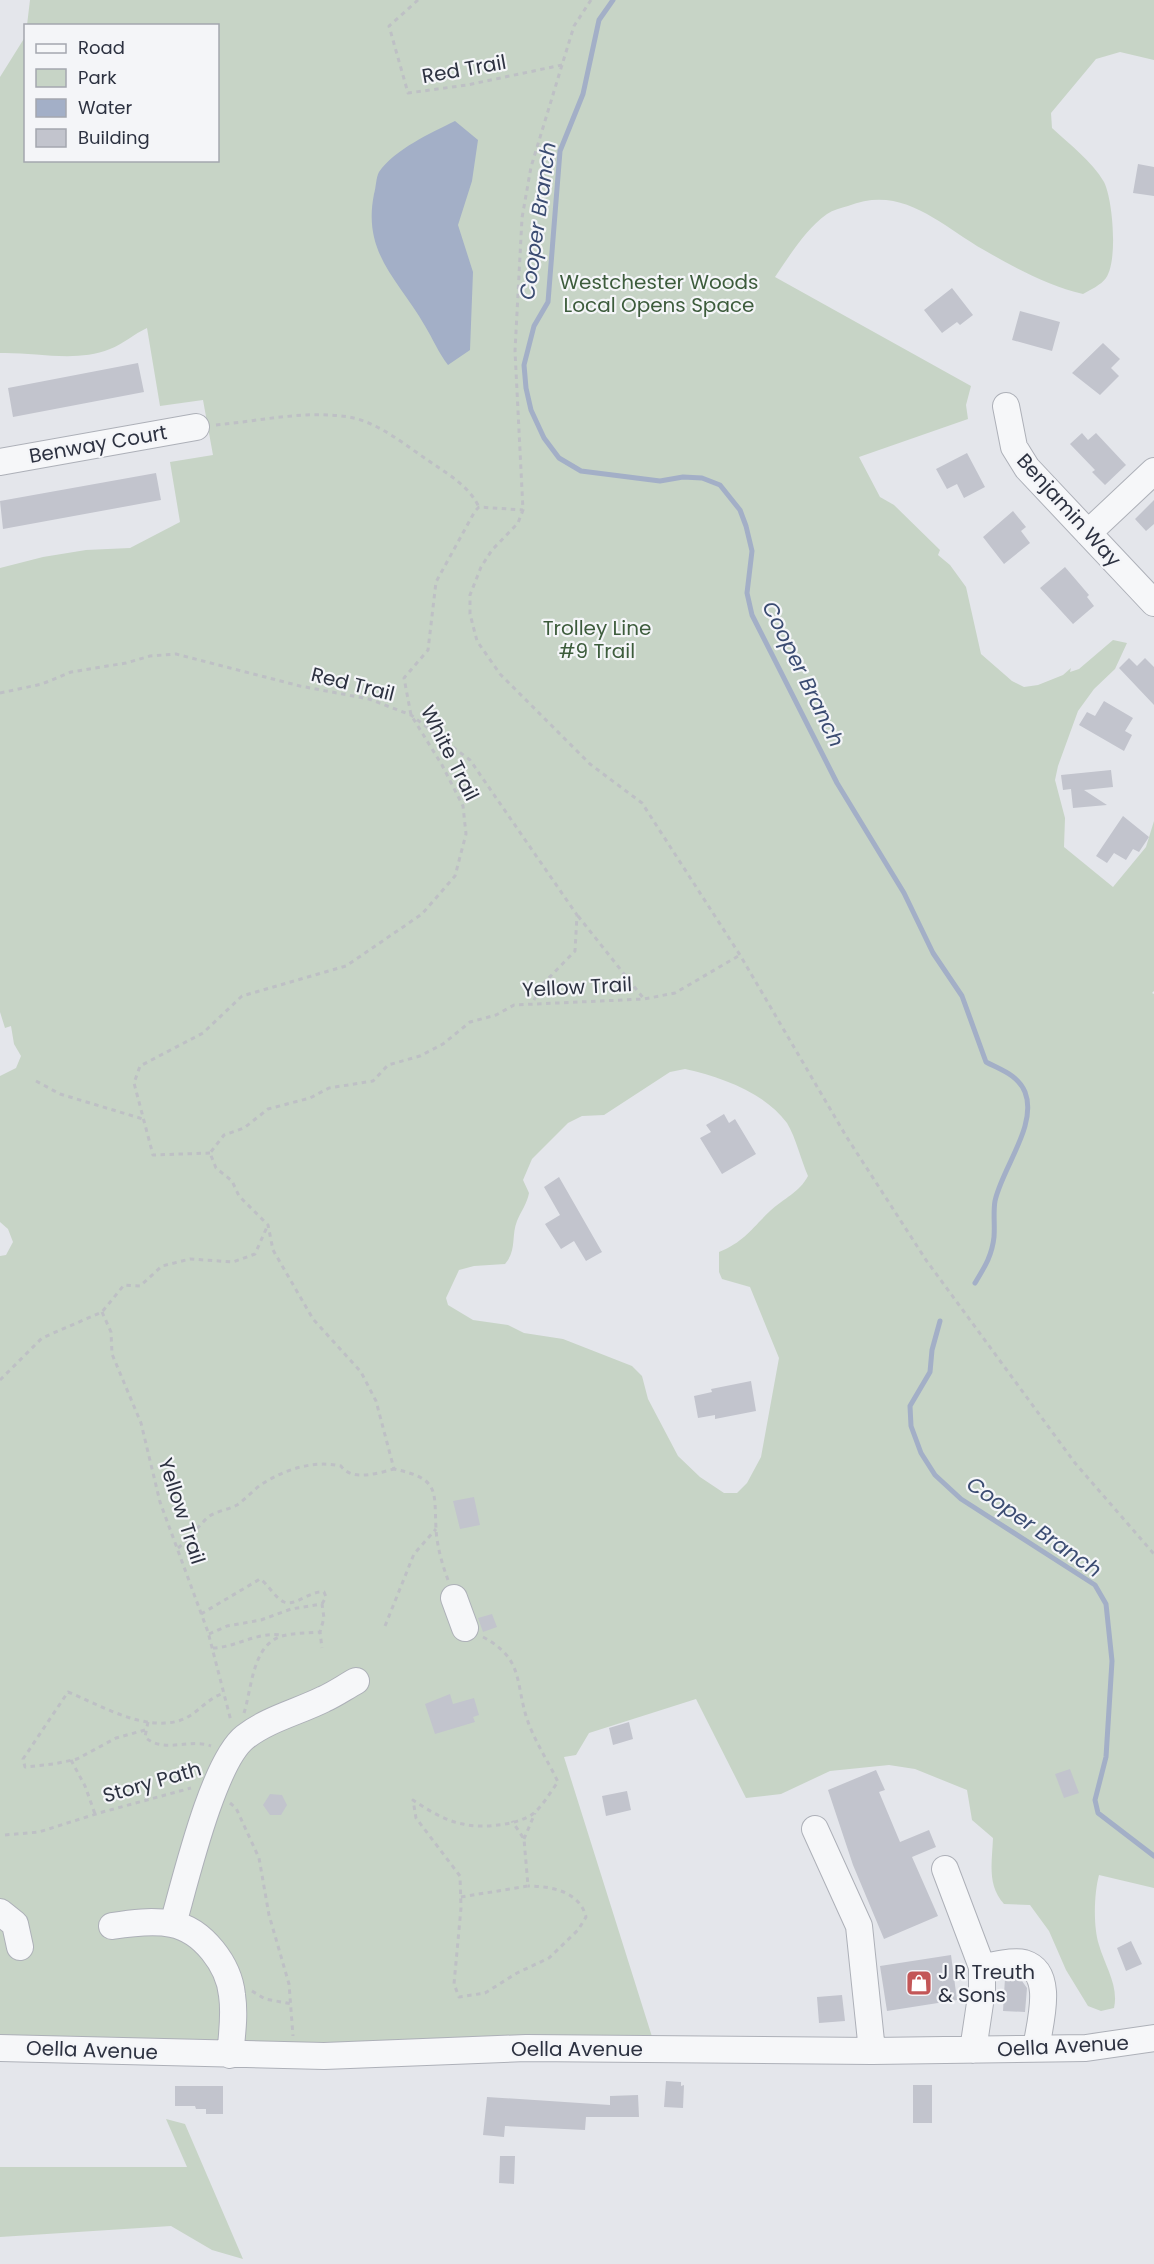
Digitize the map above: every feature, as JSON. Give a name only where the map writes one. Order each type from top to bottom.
[{"type":"street","name":"Benjamin Way","points":[[1006,406],[1014,447],[1027,468],[1154,603]]},
{"type":"street","name":"Benway Court","points":[[0,462],[206,426]]},
{"type":"street","points":[[1088,534],[1154,471]]},
{"type":"street","points":[[454,1598],[465,1628]]},
{"type":"street","points":[[173,1924],[196,1842],[218,1779],[229,1756],[246,1736],[325,1699],[356,1681]]},
{"type":"street","points":[[815,1829],[859,1926],[872,2051]]},
{"type":"street","points":[[945,1869],[982,1967],[982,1990],[973,2050]]},
{"type":"street","points":[[0,1912],[15,1924],[21,1947]]},
{"type":"street","points":[[112,1926],[149,1922],[173,1924],[202,1940],[227,1972],[234,2016],[230,2055]]},
{"type":"street","points":[[982,1967],[1023,1963],[1037,1971],[1042,1980],[1043,1997],[1036,2049]]},
{"type":"street","name":"Oella Avenue","points":[[0,2048],[294,2056],[526,2048],[872,2051],[1086,2048],[1154,2038]]},
{"type":"path","name":"Red Trail","points":[[418,0],[389,26],[408,93],[467,86],[562,64]]},
{"type":"path","points":[[591,0],[574,26],[531,167],[522,218],[515,351],[523,510],[518,523],[492,550],[481,567],[470,595],[470,614],[477,641],[500,674],[590,764],[642,803],[740,955],[846,1136],[926,1260],[1075,1463],[1154,1554]]},
{"type":"path","points":[[206,426],[304,416],[350,417],[382,429],[458,481],[471,491],[479,507],[523,510]]},
{"type":"path","name":"White Trail","points":[[210,1153],[153,1155],[134,1083],[140,1066],[203,1033],[242,996],[346,966],[422,914],[455,876],[466,834],[463,806],[442,765],[411,715],[404,678],[428,650],[436,582],[479,507]]},
{"type":"path","name":"Red Trail","points":[[0,693],[33,686],[71,672],[126,663],[150,656],[176,654],[300,686],[369,699],[411,715],[470,760],[578,915],[644,999]]},
{"type":"path","points":[[532,1004],[541,986],[575,951],[578,915]]},
{"type":"path","name":"Yellow Trail","points":[[210,1153],[224,1135],[244,1128],[268,1109],[310,1098],[329,1088],[373,1081],[388,1065],[420,1056],[443,1044],[470,1022],[496,1015],[514,1005],[644,999],[675,993],[740,955]]},
{"type":"path","points":[[36,1081],[60,1094],[143,1119]]},
{"type":"path","points":[[210,1153],[216,1168],[232,1181],[239,1196],[268,1225],[273,1250],[313,1319],[361,1372],[376,1401],[394,1469]]},
{"type":"path","points":[[0,1380],[42,1338],[102,1312],[124,1285],[140,1286],[162,1266],[190,1259],[233,1262],[255,1254],[268,1225]]},
{"type":"path","name":"Yellow Trail","points":[[102,1312],[111,1332],[112,1354],[141,1423],[160,1502],[209,1634],[231,1721]]},
{"type":"path","points":[[178,1548],[192,1537],[208,1517],[237,1504],[263,1484],[299,1466],[321,1462],[341,1466],[345,1472],[356,1476],[394,1469],[408,1472],[428,1482],[436,1494],[436,1529],[441,1560],[454,1598]]},
{"type":"path","points":[[385,1626],[414,1554],[436,1529]]},
{"type":"path","points":[[201,1614],[260,1579],[284,1602],[291,1603],[316,1591],[324,1592],[326,1597],[322,1604],[324,1618],[320,1632],[322,1648]]},
{"type":"path","points":[[209,1634],[227,1626],[261,1620],[291,1609],[322,1604]]},
{"type":"path","points":[[465,1628],[495,1644],[518,1671],[527,1720],[558,1782],[535,1812],[524,1839],[528,1886]]},
{"type":"path","points":[[213,1648],[228,1647],[257,1635],[284,1636],[320,1632]]},
{"type":"path","points":[[243,1716],[260,1655],[271,1641],[284,1636]]},
{"type":"path","points":[[148,1722],[146,1730],[117,1738],[71,1760],[25,1767],[23,1759],[68,1692],[148,1722],[179,1721],[198,1711],[216,1695],[225,1693]]},
{"type":"path","name":"Story Path","points":[[146,1730],[145,1737],[163,1746],[206,1744],[229,1756]]},
{"type":"path","name":"Story Path","points":[[71,1760],[85,1786],[95,1814]]},
{"type":"path","name":"Story Path","points":[[5,1835],[39,1832],[218,1779]]},
{"type":"path","points":[[461,1897],[528,1886],[569,1893],[583,1905],[586,1917],[578,1930],[549,1958],[517,1973],[485,1993],[459,1997],[454,1984],[461,1897],[460,1876],[416,1818],[413,1800],[429,1811],[464,1825],[512,1821],[535,1812]]},
{"type":"path","points":[[236,1808],[259,1858],[269,1915],[292,2004],[294,2056]]},
{"type":"path","points":[[512,1821],[524,1839]]},
{"type":"path","points":[[227,1972],[265,1999],[292,2004]]},
{"type":"green space","points":[[30,0],[1154,0],[1154,60],[1120,52],[1096,59],[1051,113],[1052,128],[1093,167],[1104,182],[1107,191],[1112,216],[1112,258],[1106,278],[1098,285],[1083,294],[1044,281],[996,257],[920,210],[886,200],[868,201],[827,214],[805,235],[775,277],[971,386],[966,405],[968,419],[859,457],[880,497],[894,505],[940,550],[938,555],[950,565],[966,587],[981,654],[1012,681],[1024,687],[1038,685],[1063,675],[1071,668],[1070,672],[1079,669],[1113,640],[1127,643],[1115,669],[1094,689],[1078,711],[1055,780],[1065,818],[1064,847],[1113,887],[1146,847],[1154,821],[1154,991],[1152,993],[1154,994],[1154,1888],[1099,1875],[1095,1900],[1096,1929],[1115,1992],[1114,2008],[1101,2011],[1088,2006],[1066,1970],[1049,1931],[1030,1905],[1004,1904],[999,1897],[992,1873],[993,1838],[972,1820],[967,1790],[915,1769],[889,1765],[830,1771],[781,1794],[746,1798],[696,1699],[589,1733],[576,1755],[564,1757],[654,2043],[0,2046],[0,1256],[6,1255],[13,1242],[8,1229],[0,1222],[0,1076],[16,1068],[21,1056],[14,1044],[11,1026],[5,1028],[0,1012],[0,568],[43,557],[86,550],[130,548],[180,522],[170,462],[213,455],[203,400],[160,406],[147,328],[115,347],[97,353],[56,356],[0,353],[0,77],[24,39],[24,162],[219,162],[219,24],[27,24]],"holes":[[[685,1069],[727,1081],[754,1094],[787,1123],[808,1176],[796,1191],[770,1211],[742,1239],[719,1252],[719,1272],[722,1279],[750,1287],[779,1358],[761,1457],[747,1483],[737,1493],[724,1493],[700,1477],[678,1456],[648,1399],[642,1376],[632,1366],[563,1339],[524,1333],[508,1325],[473,1320],[448,1305],[446,1298],[459,1270],[474,1266],[505,1264],[509,1259],[515,1227],[529,1193],[523,1180],[532,1159],[568,1123],[582,1116],[604,1115],[670,1072]]]},
{"type":"green space","points":[[166,2119],[185,2124],[243,2259],[212,2250],[171,2226],[0,2237],[0,2167],[187,2167]]},
{"type":"water","points":[[455,121],[478,140],[472,181],[458,225],[473,272],[470,350],[448,365],[385,265],[373,233],[372,215],[377,177],[386,164],[414,142]]},
{"type":"building","points":[[1138,164],[1154,167],[1154,196],[1133,193]]},
{"type":"building","points":[[952,288],[973,315],[960,325],[957,322],[942,333],[924,310]]},
{"type":"building","points":[[1020,311],[1060,322],[1052,351],[1012,340]]},
{"type":"building","points":[[1103,343],[1120,359],[1111,368],[1119,376],[1100,395],[1072,373]]},
{"type":"building","points":[[138,363],[144,392],[13,417],[8,388]]},
{"type":"building","points":[[1082,433],[1088,440],[1096,433],[1126,465],[1105,485],[1092,472],[1095,470],[1070,444]]},
{"type":"building","points":[[967,453],[985,487],[964,498],[957,484],[947,489],[936,469]]},
{"type":"building","points":[[156,473],[161,500],[3,529],[0,501]]},
{"type":"building","points":[[1154,500],[1154,524],[1146,531],[1135,519]]},
{"type":"building","points":[[1013,511],[1026,527],[1021,531],[1030,543],[1004,564],[983,537]]},
{"type":"building","points":[[1065,567],[1089,595],[1087,597],[1094,606],[1073,624],[1040,588]]},
{"type":"building","points":[[1129,658],[1137,666],[1145,658],[1154,667],[1154,705],[1119,668]]},
{"type":"building","points":[[1104,701],[1133,718],[1125,731],[1132,735],[1124,751],[1079,725],[1087,712],[1095,716]]},
{"type":"building","points":[[1111,770],[1113,787],[1084,790],[1107,805],[1073,808],[1071,789],[1063,790],[1061,775]]},
{"type":"building","points":[[1123,816],[1149,837],[1139,852],[1133,849],[1126,860],[1114,853],[1107,863],[1096,856]]},
{"type":"building","points":[[724,1114],[729,1123],[735,1119],[756,1154],[722,1174],[700,1138],[711,1132],[706,1125]]},
{"type":"building","points":[[559,1177],[602,1252],[586,1261],[574,1241],[561,1249],[545,1224],[560,1215],[544,1187]]},
{"type":"building","points":[[751,1381],[756,1411],[715,1419],[715,1415],[698,1418],[694,1396],[712,1392],[711,1389]]},
{"type":"building","points":[[474,1497],[480,1525],[460,1529],[453,1501]]},
{"type":"building","points":[[492,1614],[497,1627],[483,1632],[478,1618]]},
{"type":"building","points":[[450,1694],[453,1704],[474,1698],[479,1715],[473,1717],[475,1722],[435,1734],[425,1704]]},
{"type":"building","points":[[629,1722],[633,1739],[613,1745],[609,1728]]},
{"type":"building","points":[[1070,1769],[1079,1793],[1064,1798],[1055,1774]]},
{"type":"building","points":[[876,1770],[885,1790],[879,1792],[900,1842],[929,1830],[936,1847],[912,1857],[938,1916],[884,1939],[853,1865],[828,1790]]},
{"type":"building","points":[[627,1791],[631,1810],[606,1816],[602,1796]]},
{"type":"building","points":[[270,1794],[282,1795],[287,1805],[281,1815],[270,1815],[263,1805]]},
{"type":"building","points":[[1131,1941],[1142,1964],[1126,1971],[1117,1948]]},
{"type":"building","name":"J R Treuth & Sons","points":[[951,1955],[957,2000],[887,2011],[880,1966]]},
{"type":"building","points":[[1019,1977],[1027,1988],[1025,2012],[1003,2011],[1005,1978]]},
{"type":"building","points":[[842,1995],[845,2021],[819,2023],[817,1997]]},
{"type":"building","points":[[666,2081],[681,2082],[681,2086],[684,2085],[683,2108],[664,2107]]},
{"type":"building","points":[[913,2085],[932,2085],[932,2123],[913,2123]]},
{"type":"building","points":[[175,2086],[223,2086],[223,2114],[206,2114],[206,2109],[196,2109],[195,2106],[175,2106]]},
{"type":"building","points":[[638,2095],[639,2117],[586,2117],[585,2130],[505,2126],[504,2137],[483,2135],[487,2097],[610,2105],[610,2096]]},
{"type":"building","points":[[500,2156],[515,2156],[514,2184],[499,2183]]},
{"type":"waterway","name":"Cooper Branch","points":[[613,0],[599,20],[583,94],[560,151],[548,302],[534,326],[524,365],[531,410],[544,438],[559,458],[581,471],[660,481],[683,477],[702,478],[720,485],[740,510],[752,551],[747,593],[752,615],[837,783],[904,893],[933,953],[962,996],[986,1062],[1014,1077],[1025,1092],[1028,1105],[1027,1118],[1018,1146],[999,1188],[995,1201],[994,1237],[991,1250],[975,1283]]},
{"type":"waterway","name":"Cooper Branch","points":[[940,1321],[932,1350],[930,1372],[910,1406],[911,1426],[921,1453],[935,1475],[961,1499],[1095,1585],[1106,1604],[1112,1661],[1106,1757],[1095,1800],[1098,1813],[1154,1856]]},
{"type":"place","name":"J R Treuth & Sons","points":[[919,1983]]},
{"type":"park label","name":"Westchester Woods Local Opens Space","points":[[659,294]]},
{"type":"park label","name":"Trolley Line #9 Trail","points":[[597,640]]}]
